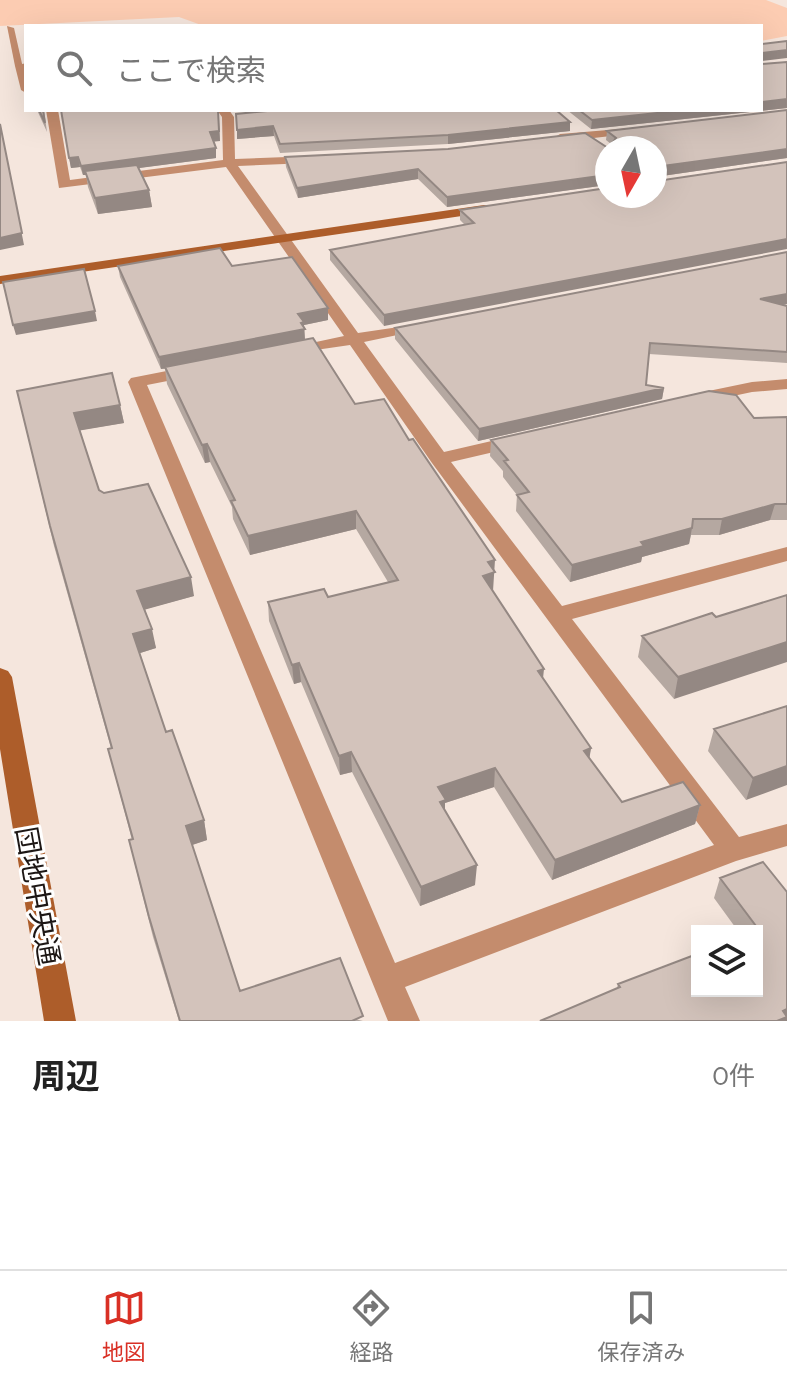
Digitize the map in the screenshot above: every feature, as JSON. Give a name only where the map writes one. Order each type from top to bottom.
[{"type":"street","points":[[52,112],[64,185],[229,163],[323,158]]},
{"type":"street","points":[[242,116],[226,113],[229,163],[439,459],[733,850]]},
{"type":"street","points":[[540,140],[581,131],[640,131]]},
{"type":"street","points":[[581,131],[595,141]]},
{"type":"street","points":[[0,280],[499,207]]},
{"type":"street","points":[[278,354],[433,323]]},
{"type":"street","points":[[215,367],[137,382],[404,1021]]},
{"type":"street","points":[[687,402],[752,387],[787,384]]},
{"type":"street","points":[[439,459],[532,437]]},
{"type":"street","points":[[558,615],[787,554]]},
{"type":"street","name":"団地中央通","points":[[0,677],[60,1021]]},
{"type":"street","points":[[387,980],[733,850],[787,835]]},
{"type":"lane","points":[[10,28],[23,66]]},
{"type":"shaded area","points":[[0,0],[766,0],[787,8],[787,36],[763,41],[763,24],[198,24],[179,17],[0,26]]},
{"type":"building","points":[[787,41],[787,50],[763,53],[763,44]]},
{"type":"building","points":[[787,62],[787,99],[763,102],[763,64]]},
{"type":"building","points":[[787,110],[787,149],[667,165],[667,136],[613,136],[607,131]]},
{"type":"building","points":[[61,112],[218,112],[219,131],[210,132],[216,148],[81,166],[78,157],[69,158]]},
{"type":"building","points":[[558,112],[570,122],[448,135],[280,144],[273,126],[237,130],[236,114]]},
{"type":"building","points":[[582,112],[666,112],[592,120]]},
{"type":"building","points":[[0,124],[22,233],[0,238]]},
{"type":"building","points":[[585,133],[595,140],[595,177],[447,197],[418,169],[297,188],[285,157],[448,149]]},
{"type":"building","points":[[787,162],[787,239],[384,315],[330,250],[474,223],[460,210],[595,190],[595,208],[667,208],[667,180]]},
{"type":"building","points":[[137,165],[149,190],[95,198],[85,171]]},
{"type":"building","points":[[220,248],[232,266],[292,257],[328,308],[298,314],[305,329],[159,357],[118,266]]},
{"type":"building","points":[[787,252],[787,294],[760,299],[787,306],[787,352],[650,343],[646,385],[664,388],[479,429],[395,328]]},
{"type":"building","points":[[84,269],[95,311],[13,325],[3,282]]},
{"type":"building","points":[[313,338],[355,404],[384,399],[409,440],[413,439],[495,560],[488,562],[495,572],[483,576],[544,669],[538,671],[591,748],[584,751],[622,802],[683,782],[700,805],[555,860],[495,768],[438,787],[446,800],[440,802],[477,865],[421,887],[351,752],[339,756],[299,663],[292,665],[268,602],[324,589],[328,597],[398,580],[356,511],[248,536],[231,501],[235,500],[207,444],[202,445],[165,367]]},
{"type":"building","points":[[112,373],[120,405],[74,413],[99,490],[104,493],[148,484],[191,577],[137,591],[152,629],[133,634],[166,732],[172,730],[204,820],[186,826],[240,991],[340,958],[363,1016],[352,1021],[180,1021],[129,840],[133,839],[108,749],[112,748],[50,526],[17,391]]},
{"type":"building","points":[[709,391],[736,395],[754,418],[787,417],[787,504],[775,504],[722,519],[693,519],[692,528],[641,542],[644,546],[572,565],[517,495],[529,492],[491,440]]},
{"type":"building","points":[[787,595],[787,642],[678,677],[642,636],[712,613],[716,617]]},
{"type":"building","points":[[787,706],[787,766],[753,778],[714,729]]},
{"type":"building","points":[[763,862],[787,892],[787,1009],[783,1011],[787,1017],[777,1021],[540,1021],[620,987],[618,984],[691,956],[691,997],[763,997],[763,925],[755,925],[720,878]]}]
